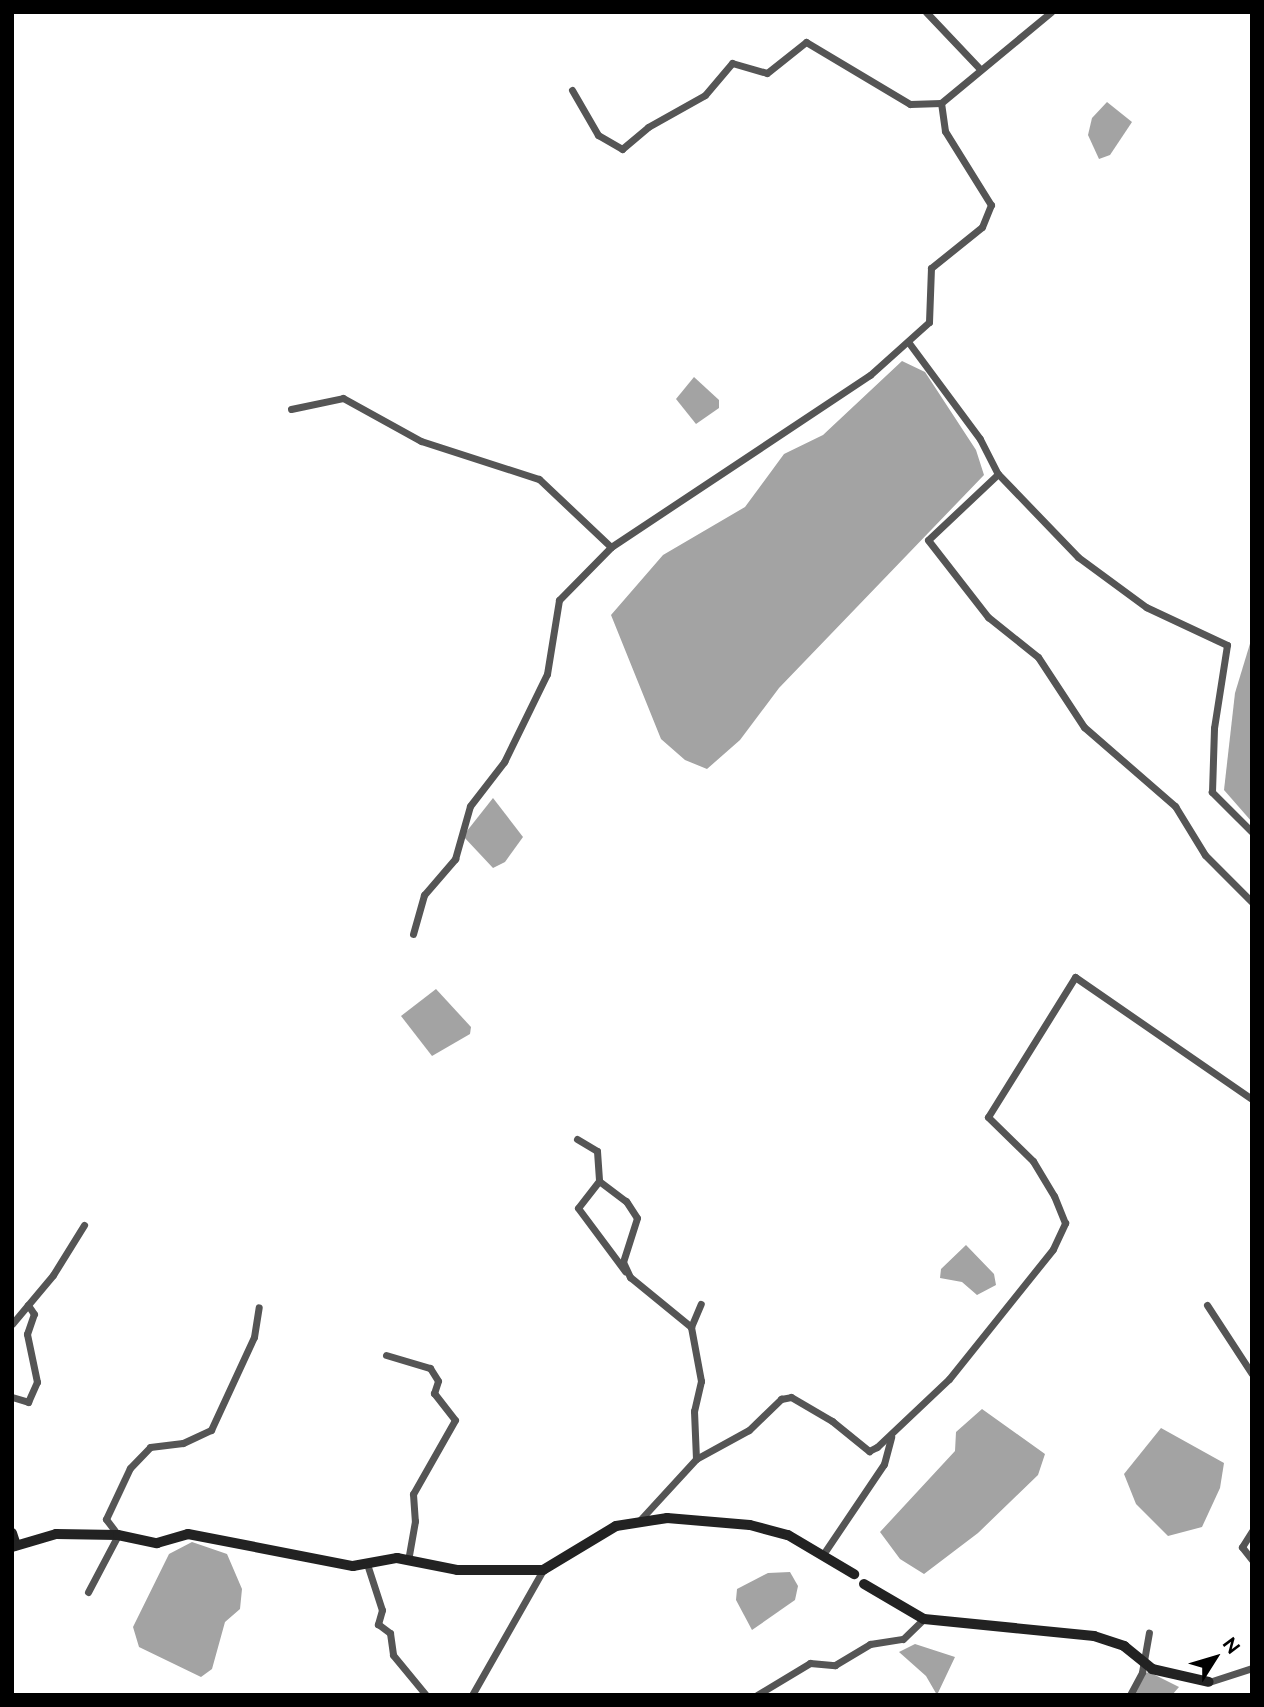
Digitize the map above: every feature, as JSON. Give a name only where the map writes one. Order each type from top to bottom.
[{"type":"street","points":[[926,12],[980,69]]},
{"type":"street","points":[[572,90],[598,135],[622,149],[648,127],[705,95],[732,63],[767,73],[806,41],[910,104],[941,103],[1051,12]]},
{"type":"street","points":[[413,934],[427,888],[455,859],[470,806],[504,762],[547,674],[559,600],[611,547],[833,400],[909,344],[929,322],[931,268],[982,227],[991,205],[945,131],[941,103]]},
{"type":"street","points":[[909,344],[980,439],[998,474],[1078,557],[1146,607],[1227,645],[1214,728],[1212,792],[1252,832]]},
{"type":"street","points":[[290,409],[343,398],[421,441],[539,480],[611,547]]},
{"type":"street","points":[[998,474],[928,540],[988,617],[1038,657],[1084,727],[1175,806],[1205,855],[1252,902]]},
{"type":"street","points":[[640,1520],[696,1459],[749,1430],[781,1399],[791,1397],[869,1451],[891,1437],[948,1379],[1053,1249],[1065,1223],[1033,1161],[988,1117],[1075,978],[1252,1099]]},
{"type":"street","points":[[577,1139],[597,1152],[599,1181],[578,1208],[630,1277],[691,1327]]},
{"type":"street","points":[[599,1181],[626,1201],[636,1218],[623,1262],[630,1277]]},
{"type":"street","points":[[12,1324],[29,1305],[84,1225]]},
{"type":"street","points":[[696,1459],[694,1411],[701,1381],[691,1327],[701,1304]]},
{"type":"street","points":[[12,1397],[28,1402],[37,1381],[27,1334],[34,1314],[29,1305]]},
{"type":"street","points":[[1207,1305],[1252,1374]]},
{"type":"street","points":[[118,1535],[106,1519],[142,1453],[183,1443],[211,1430],[221,1416],[254,1337],[259,1307]]},
{"type":"street","points":[[386,1355],[430,1368],[438,1381],[434,1393],[455,1420],[413,1494],[415,1529],[408,1560]]},
{"type":"street","points":[[824,1553],[884,1464],[891,1437]]},
{"type":"street","points":[[472,1695],[543,1570],[616,1526],[640,1520],[750,1525],[788,1535],[824,1553],[854,1574]]},
{"type":"street","points":[[1252,1531],[1242,1547],[1252,1560]]},
{"type":"street","points":[[12,1532],[14,1546],[56,1534],[118,1535],[157,1543],[188,1534],[368,1567],[397,1558],[457,1570],[543,1570]]},
{"type":"street","points":[[88,1592],[118,1535]]},
{"type":"street","points":[[368,1567],[382,1611],[378,1624],[390,1633],[393,1655],[426,1695]]},
{"type":"street","points":[[864,1584],[924,1619],[1094,1636],[1124,1646],[1145,1662],[1184,1680],[1209,1682],[1252,1668]]},
{"type":"street","points":[[757,1695],[810,1663],[835,1665],[870,1644],[903,1639],[924,1619]]},
{"type":"street","points":[[1130,1695],[1145,1662],[1149,1633]]},
{"type":"shaded area","points":[[1107,102],[1132,122],[1110,155],[1099,159],[1088,135],[1092,118]]},
{"type":"shaded area","points":[[902,361],[925,372],[976,450],[984,475],[779,688],[740,740],[707,769],[685,760],[661,739],[611,615],[663,555],[745,507],[784,454],[823,435]]},
{"type":"shaded area","points":[[694,377],[719,400],[719,408],[696,424],[676,399]]},
{"type":"shaded area","points":[[1252,637],[1252,822],[1224,790],[1235,693]]},
{"type":"shaded area","points":[[493,798],[523,837],[505,862],[493,868],[463,836]]},
{"type":"shaded area","points":[[436,989],[471,1027],[470,1034],[432,1056],[401,1016]]},
{"type":"shaded area","points":[[966,1245],[994,1274],[996,1285],[977,1295],[962,1282],[940,1278],[941,1269]]},
{"type":"shaded area","points":[[982,1409],[1045,1454],[1038,1475],[978,1533],[924,1574],[900,1559],[880,1532],[955,1451],[956,1432]]},
{"type":"shaded area","points":[[1161,1428],[1224,1463],[1220,1488],[1202,1527],[1168,1536],[1136,1504],[1124,1474]]},
{"type":"shaded area","points":[[192,1542],[227,1554],[242,1589],[240,1609],[225,1622],[212,1669],[201,1677],[139,1647],[133,1627],[169,1554]]},
{"type":"shaded area","points":[[790,1572],[798,1586],[795,1600],[752,1630],[736,1600],[737,1589],[768,1573]]},
{"type":"shaded area","points":[[915,1644],[955,1657],[937,1695],[926,1676],[899,1652]]},
{"type":"shaded area","points":[[1146,1673],[1179,1687],[1172,1695],[1133,1695]]}]
